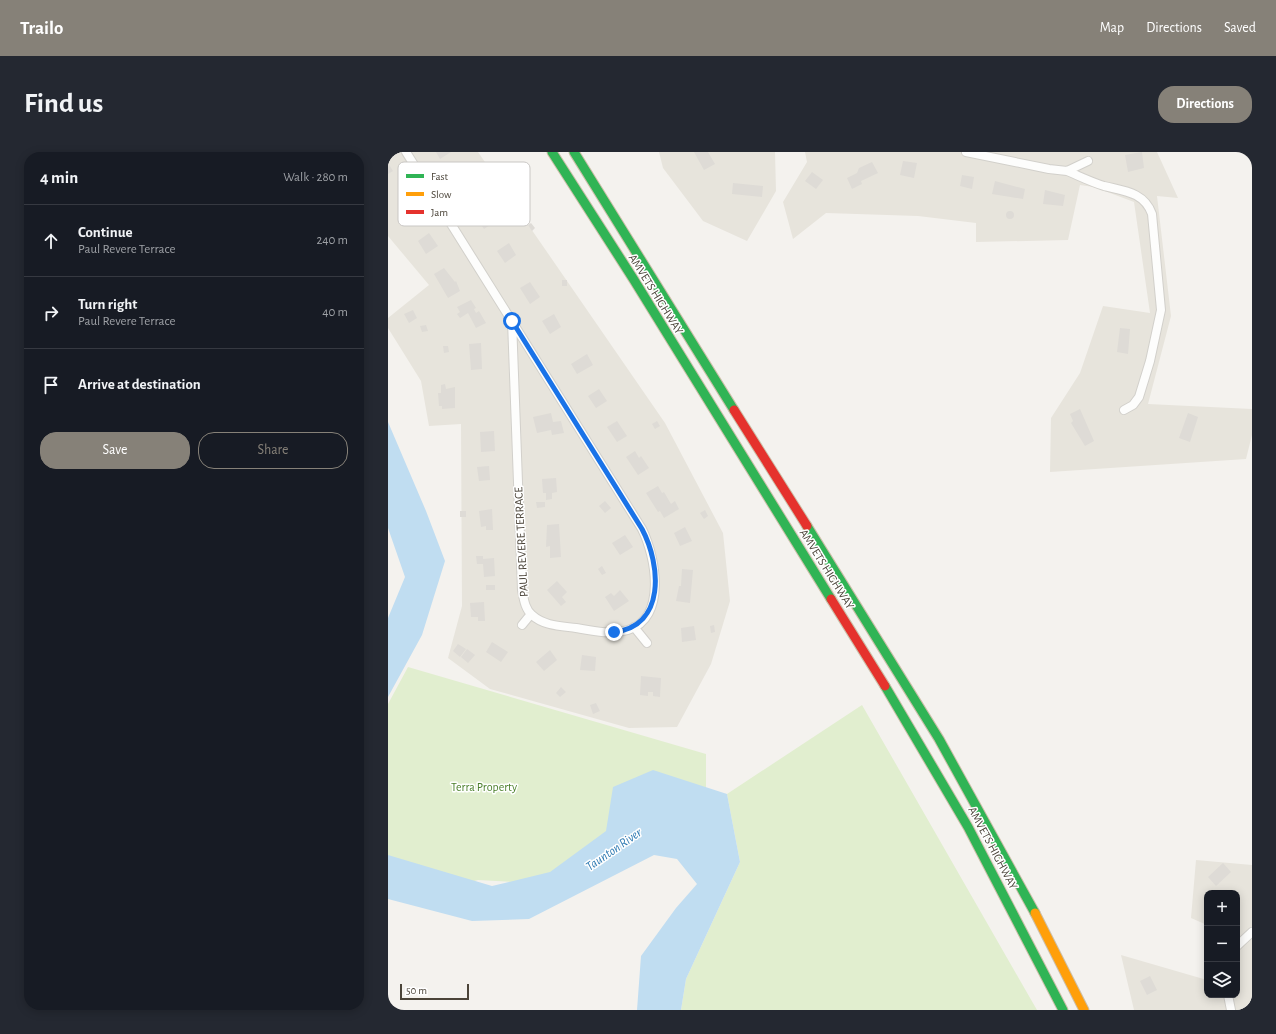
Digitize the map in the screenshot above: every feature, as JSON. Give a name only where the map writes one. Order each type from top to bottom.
[{"type":"highway","name":"AMVETS HIGHWAY","points":[[552,152],[634,280],[894,701],[968,827],[1063,1010]]},
{"type":"highway","name":"AMVETS HIGHWAY","points":[[574,152],[939,739],[1030,903],[1084,1010]]},
{"type":"street","name":"PAUL REVERE TERRACE","points":[[406,152],[412,162]]},
{"type":"street","points":[[966,152],[996,155],[1049,169],[1067,171],[1103,186],[1138,195],[1149,207],[1152,214],[1161,310],[1150,361],[1139,397],[1133,405],[1124,410]]},
{"type":"street","points":[[1067,171],[1088,161]]},
{"type":"street","name":"PAUL REVERE TERRACE","points":[[452,226],[512,321],[647,539],[654,564],[655,588],[651,606],[646,615],[634,627],[620,632],[605,633],[546,623],[531,614],[525,604],[522,590],[512,321]]},
{"type":"street","points":[[522,625],[531,614]]},
{"type":"street","points":[[634,627],[647,643]]},
{"type":"street","points":[[1240,943],[1252,932]]},
{"type":"street","points":[[1229,998],[1231,1010]]},
{"type":"shaded area","points":[[388,152],[478,152],[485,162],[398,162],[398,226],[529,226],[665,423],[723,533],[730,601],[711,664],[677,727],[629,728],[490,689],[448,658],[462,606],[461,424],[429,426],[421,381],[388,328],[388,318],[429,285],[388,236]]},
{"type":"shaded area","points":[[659,152],[775,152],[776,191],[747,241],[703,221],[663,168]]},
{"type":"shaded area","points":[[805,152],[1157,152],[1178,198],[1157,196],[1171,316],[1148,404],[1252,409],[1252,435],[1246,459],[1050,472],[1051,418],[1080,373],[1103,306],[1150,313],[1134,202],[1094,187],[1080,185],[1068,240],[976,242],[976,223],[918,216],[826,213],[793,239],[783,202],[807,162]]},
{"type":"shaded area","points":[[1196,860],[1252,865],[1252,1010],[1134,1010],[1121,955],[1204,979],[1204,998],[1240,998],[1240,890],[1204,890],[1204,924],[1191,918]]},
{"type":"green space","name":"Terra Property","points":[[408,667],[706,754],[706,812],[619,835],[532,883],[478,880],[449,888],[388,865],[388,704]]},
{"type":"green space","points":[[862,705],[1037,1010],[681,1010],[686,979],[740,862],[727,794]]},
{"type":"water","points":[[388,422],[426,511],[445,561],[422,635],[388,697],[388,618],[405,577],[388,528]]},
{"type":"water","name":"Taunton River","points":[[653,770],[727,794],[740,862],[686,979],[681,1010],[637,1010],[641,956],[676,908],[697,884],[677,859],[654,855],[529,919],[472,921],[388,899],[388,855],[492,886],[550,872],[606,831],[613,787]]},
{"type":"building","points":[[436,152],[451,152],[440,159]]},
{"type":"building","points":[[694,152],[708,152],[715,164],[704,170]]},
{"type":"building","points":[[1142,152],[1144,168],[1128,172],[1125,155]]},
{"type":"building","points":[[903,161],[917,163],[914,178],[900,175]]},
{"type":"building","points":[[872,162],[878,173],[861,181],[862,184],[852,189],[847,178],[857,173],[859,168]]},
{"type":"building","points":[[388,163],[393,171],[388,174]]},
{"type":"building","points":[[812,172],[823,180],[816,189],[805,181]]},
{"type":"building","points":[[962,175],[974,177],[972,189],[960,186]]},
{"type":"building","points":[[995,181],[1025,189],[1023,199],[992,194]]},
{"type":"building","points":[[733,183],[763,186],[762,197],[732,194]]},
{"type":"building","points":[[1045,190],[1065,195],[1063,206],[1043,204]]},
{"type":"building","points":[[1008,211],[1012,211],[1014,215],[1012,219],[1008,219],[1006,217],[1006,213]]},
{"type":"building","points":[[530,224],[535,228],[532,231],[529,226]]},
{"type":"building","points":[[429,233],[438,246],[426,254],[418,241]]},
{"type":"building","points":[[509,243],[516,255],[505,263],[497,251]]},
{"type":"building","points":[[444,268],[455,282],[456,281],[460,291],[448,298],[434,274]]},
{"type":"building","points":[[562,280],[567,280],[567,286],[562,286]]},
{"type":"building","points":[[530,282],[540,297],[530,304],[520,288]]},
{"type":"building","points":[[471,300],[476,308],[474,309],[476,313],[479,311],[486,323],[476,328],[468,313],[460,318],[457,314],[460,312],[457,307]]},
{"type":"building","points":[[413,310],[417,318],[409,323],[404,314]]},
{"type":"building","points":[[554,314],[561,327],[550,334],[542,321]]},
{"type":"building","points":[[426,325],[428,331],[422,332],[420,326]]},
{"type":"building","points":[[1120,328],[1130,329],[1128,354],[1117,352]]},
{"type":"building","points":[[481,343],[482,369],[471,370],[469,344]]},
{"type":"building","points":[[443,346],[448,346],[449,352],[444,353]]},
{"type":"building","points":[[587,354],[593,365],[577,374],[571,364]]},
{"type":"building","points":[[445,384],[446,389],[455,387],[455,408],[442,409],[442,406],[439,406],[438,393],[441,393],[441,385]]},
{"type":"building","points":[[599,389],[607,401],[596,408],[588,396]]},
{"type":"building","points":[[1080,409],[1094,441],[1085,446],[1071,423],[1073,421],[1070,414]]},
{"type":"building","points":[[551,413],[553,422],[561,421],[564,433],[552,435],[551,430],[537,433],[533,417]]},
{"type":"building","points":[[1188,413],[1198,417],[1190,442],[1179,438]]},
{"type":"building","points":[[617,421],[627,436],[617,442],[607,427]]},
{"type":"building","points":[[657,421],[660,426],[655,429],[652,424]]},
{"type":"building","points":[[494,431],[495,451],[481,452],[480,432]]},
{"type":"building","points":[[635,451],[639,458],[641,456],[649,468],[638,475],[626,457]]},
{"type":"building","points":[[489,466],[490,480],[479,481],[477,467]]},
{"type":"building","points":[[556,478],[557,492],[552,493],[552,499],[546,500],[546,493],[543,493],[542,479]]},
{"type":"building","points":[[658,486],[662,493],[664,492],[671,504],[675,501],[679,509],[664,518],[660,511],[658,512],[646,493]]},
{"type":"building","points":[[605,501],[611,508],[605,513],[599,506]]},
{"type":"building","points":[[536,502],[545,502],[545,507],[537,508]]},
{"type":"building","points":[[492,509],[493,530],[486,530],[486,526],[481,527],[479,511]]},
{"type":"building","points":[[705,510],[708,516],[704,519],[700,513]]},
{"type":"building","points":[[460,511],[466,511],[466,517],[460,517]]},
{"type":"building","points":[[559,524],[561,557],[550,558],[550,546],[546,547],[547,525]]},
{"type":"building","points":[[685,527],[692,541],[680,546],[674,533]]},
{"type":"building","points":[[625,535],[633,547],[620,555],[612,543]]},
{"type":"building","points":[[476,556],[483,556],[483,559],[494,558],[495,576],[484,577],[483,564],[477,564]]},
{"type":"building","points":[[602,566],[606,573],[602,575],[598,569]]},
{"type":"building","points":[[682,569],[693,570],[690,603],[676,601],[679,586],[681,586]]},
{"type":"building","points":[[557,581],[567,592],[562,597],[566,602],[561,606],[547,590]]},
{"type":"building","points":[[486,585],[495,585],[495,590],[486,590]]},
{"type":"building","points":[[620,590],[629,601],[614,611],[605,597],[611,593],[614,596]]},
{"type":"building","points":[[484,602],[485,621],[478,621],[478,617],[471,617],[470,603]]},
{"type":"building","points":[[714,625],[715,632],[711,633],[710,626]]},
{"type":"building","points":[[694,626],[696,640],[682,642],[681,628]]},
{"type":"building","points":[[492,642],[508,652],[501,662],[486,652]]},
{"type":"building","points":[[458,644],[466,649],[460,657],[453,651]]},
{"type":"building","points":[[467,649],[475,655],[468,663],[461,657]]},
{"type":"building","points":[[550,650],[557,660],[544,671],[536,662]]},
{"type":"building","points":[[582,655],[596,657],[595,671],[580,670]]},
{"type":"building","points":[[641,676],[661,678],[660,697],[653,696],[653,692],[648,692],[648,696],[640,695]]},
{"type":"building","points":[[561,687],[566,692],[560,697],[556,693]]},
{"type":"building","points":[[596,703],[600,711],[593,714],[590,705]]},
{"type":"building","points":[[1223,863],[1231,872],[1216,886],[1208,877]]},
{"type":"building","points":[[1150,976],[1157,990],[1147,995],[1140,981]]},
{"type":"traffic: fast","points":[[552,152],[634,280],[831,599]]},
{"type":"traffic: fast","points":[[574,152],[734,410]]},
{"type":"traffic: fast","points":[[807,526],[939,739],[1035,913]]},
{"type":"traffic: fast","points":[[885,686],[968,827],[1063,1010]]},
{"type":"traffic: slow","points":[[1035,913],[1084,1010]]},
{"type":"traffic: jam","points":[[734,410],[807,526]]},
{"type":"traffic: jam","points":[[831,599],[885,686]]},
{"type":"route","points":[[512,321],[642,529],[653,555],[655,580],[651,606],[639,624],[628,630],[614,632]]}]
